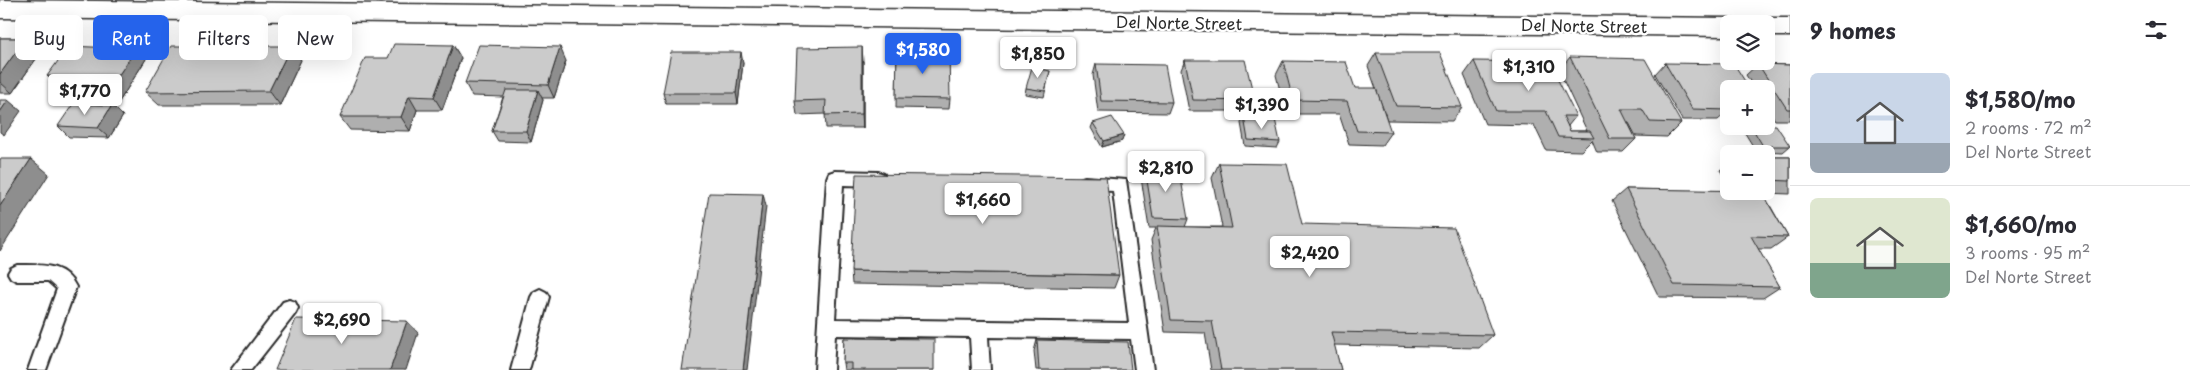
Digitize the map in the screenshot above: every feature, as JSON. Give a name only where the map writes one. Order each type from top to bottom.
[{"type":"street","name":"Del Norte Street","points":[[0,9],[758,9],[1720,27]]},
{"type":"street","points":[[1775,27],[1790,27]]},
{"type":"lane","points":[[824,370],[834,178],[894,180]]},
{"type":"lane","points":[[1071,184],[1120,185],[1144,370]]},
{"type":"lane","points":[[17,273],[52,273],[67,287],[37,370]]},
{"type":"lane","points":[[520,370],[540,297]]},
{"type":"lane","points":[[240,370],[289,308]]},
{"type":"lane","points":[[826,328],[1139,332]]},
{"type":"lane","points":[[979,329],[981,370]]},
{"type":"building","points":[[0,38],[15,38],[15,53],[0,74]]},
{"type":"building","points":[[394,44],[453,45],[434,97],[409,96],[401,117],[340,117],[365,58],[388,58]]},
{"type":"building","points":[[479,45],[560,47],[548,85],[465,83]]},
{"type":"building","points":[[171,46],[179,46],[179,60],[268,60],[268,46],[278,46],[278,60],[284,60],[269,91],[145,92],[163,60],[169,60]]},
{"type":"building","points":[[83,47],[93,47],[93,60],[129,60],[106,94],[80,93],[90,78],[47,76],[59,60],[83,60]]},
{"type":"building","points":[[862,47],[862,114],[825,115],[826,100],[795,101],[797,48]]},
{"type":"building","points":[[671,52],[741,52],[736,93],[663,93]]},
{"type":"building","points":[[897,52],[949,52],[950,99],[896,98]]},
{"type":"building","points":[[1376,53],[1440,53],[1462,107],[1396,106]]},
{"type":"building","points":[[1570,57],[1645,59],[1681,123],[1650,122],[1642,109],[1621,109],[1636,139],[1610,139]]},
{"type":"building","points":[[1185,60],[1245,60],[1255,101],[1193,100]]},
{"type":"building","points":[[1283,61],[1346,62],[1355,88],[1376,88],[1391,132],[1357,131],[1347,101],[1293,100]]},
{"type":"building","points":[[1474,61],[1549,62],[1576,116],[1563,116],[1570,131],[1590,131],[1594,138],[1558,137],[1546,111],[1496,111]]},
{"type":"building","points":[[1665,63],[1720,64],[1720,70],[1738,70],[1744,80],[1720,80],[1720,110],[1692,109]]},
{"type":"building","points":[[1096,64],[1165,65],[1172,102],[1101,101]]},
{"type":"building","points":[[1775,65],[1790,65],[1790,109],[1787,109],[1775,90],[1775,80],[1768,80],[1762,70],[1775,70]]},
{"type":"building","points":[[1032,67],[1050,71],[1045,91],[1026,88]]},
{"type":"building","points":[[506,90],[538,90],[526,131],[492,131]]},
{"type":"building","points":[[0,100],[8,100],[0,112]]},
{"type":"building","points":[[73,104],[112,105],[98,128],[58,126]]},
{"type":"building","points":[[1112,117],[1124,135],[1104,141],[1093,123]]},
{"type":"building","points":[[1244,117],[1275,119],[1280,142],[1248,140]]},
{"type":"building","points":[[1776,125],[1790,146],[1775,146],[1762,145],[1756,135],[1775,135]]},
{"type":"building","points":[[1775,157],[1790,157],[1790,181],[1775,180]]},
{"type":"building","points":[[0,159],[31,159],[0,206]]},
{"type":"building","points":[[1219,163],[1287,164],[1302,224],[1454,228],[1493,335],[1331,332],[1341,370],[1221,370],[1212,321],[1171,320],[1157,226],[1232,228]]},
{"type":"building","points":[[1145,168],[1179,168],[1188,219],[1153,218]]},
{"type":"building","points":[[856,174],[1106,177],[1119,275],[851,271]]},
{"type":"building","points":[[1626,189],[1720,190],[1720,200],[1766,200],[1788,237],[1751,236],[1780,287],[1674,285]]},
{"type":"building","points":[[709,193],[763,194],[743,370],[682,370]]},
{"type":"building","points":[[296,319],[407,321],[390,370],[275,370]]},
{"type":"building","points":[[844,338],[934,339],[934,370],[851,370],[851,363],[843,363]]},
{"type":"building","points":[[1037,340],[1128,342],[1131,370],[1039,370]]}]
